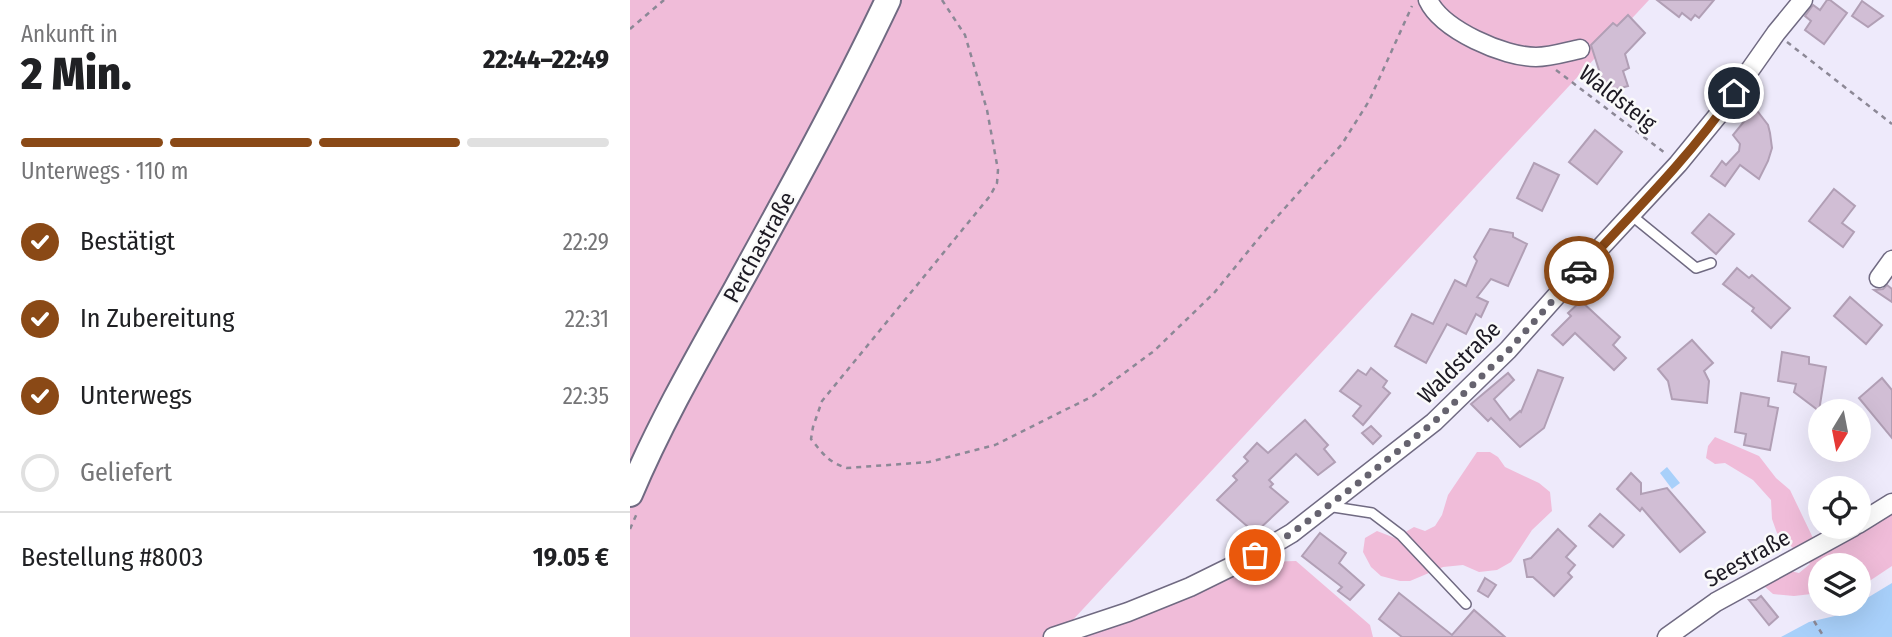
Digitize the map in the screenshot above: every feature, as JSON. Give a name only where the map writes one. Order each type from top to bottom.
[{"type":"main road","name":"Perchastraße","points":[[630,494],[682,386],[824,129],[888,0]]},
{"type":"street","points":[[1428,0],[1436,13],[1450,24],[1501,51],[1538,57],[1580,49]]},
{"type":"street","name":"Waldstraße","points":[[1053,637],[1128,612],[1190,587],[1264,549],[1292,533],[1434,422],[1508,351],[1678,164],[1720,114],[1776,33],[1803,0]]},
{"type":"street","points":[[1879,278],[1892,260]]},
{"type":"street","points":[[1871,516],[1892,503]]},
{"type":"street","name":"Seestraße","points":[[1667,637],[1716,602],[1831,539]]},
{"type":"lane","points":[[1631,215],[1696,268],[1711,263]]},
{"type":"lane","points":[[1327,506],[1372,513],[1401,535],[1466,604]]},
{"type":"path","points":[[630,29],[664,0]]},
{"type":"path","points":[[942,0],[965,35],[987,110],[998,170],[997,183],[990,196],[822,401],[811,439],[827,459],[847,468],[929,462],[995,445],[1093,396],[1154,351],[1214,293],[1342,144],[1369,102],[1415,0]]},
{"type":"path","points":[[1776,33],[1892,124]]},
{"type":"path","name":"Waldsteig","points":[[1538,57],[1678,164]]},
{"type":"path","points":[[1814,621],[1824,637]]},
{"type":"shaded area","points":[[630,0],[1649,0],[1057,637],[630,637]]},
{"type":"shaded area","points":[[1715,437],[1759,456],[1776,478],[1790,490],[1808,528],[1808,539],[1832,546],[1849,539],[1871,539],[1871,524],[1892,509],[1892,566],[1871,580],[1871,553],[1808,553],[1808,562],[1777,533],[1772,519],[1771,500],[1753,480],[1725,463],[1715,464],[1706,458],[1708,446]]},
{"type":"shaded area","points":[[1477,452],[1490,452],[1498,457],[1505,467],[1539,483],[1550,492],[1552,511],[1532,530],[1511,562],[1497,570],[1479,572],[1463,565],[1443,567],[1410,581],[1381,576],[1371,567],[1363,552],[1365,538],[1377,531],[1395,538],[1414,527],[1425,531],[1435,526],[1442,515],[1448,495]]},
{"type":"shaded area","points":[[1296,561],[1370,625],[1373,637],[1080,637],[1182,600],[1264,562]]},
{"type":"shaded area","points":[[1808,566],[1808,594],[1773,594],[1764,586],[1781,569],[1799,573]]},
{"type":"water","points":[[1667,467],[1680,483],[1672,489],[1660,473]]},
{"type":"water","points":[[1892,583],[1892,637],[1781,637],[1809,622],[1835,616],[1871,616],[1871,596]]},
{"type":"building","points":[[1657,0],[1714,0],[1699,18],[1695,15],[1691,20],[1682,13],[1679,17]]},
{"type":"building","points":[[1827,0],[1847,13],[1824,44],[1805,30],[1811,21],[1805,16],[1813,5],[1820,10]]},
{"type":"building","points":[[1862,1],[1883,16],[1868,27],[1852,16]]},
{"type":"building","points":[[1628,15],[1645,33],[1625,54],[1629,68],[1623,71],[1628,86],[1606,92],[1591,45],[1613,23],[1617,26]]},
{"type":"building","points":[[1755,108],[1768,125],[1770,133],[1772,148],[1768,161],[1759,179],[1740,165],[1725,186],[1711,176],[1722,161],[1726,165],[1739,151],[1740,144],[1733,135]]},
{"type":"building","points":[[1595,130],[1622,152],[1597,184],[1569,162]]},
{"type":"building","points":[[1534,163],[1559,175],[1542,211],[1517,198]]},
{"type":"building","points":[[1834,189],[1855,206],[1842,223],[1854,232],[1843,247],[1809,221]]},
{"type":"building","points":[[1709,214],[1734,234],[1716,254],[1692,233]]},
{"type":"building","points":[[1490,229],[1513,233],[1513,237],[1527,244],[1508,286],[1491,279],[1477,297],[1488,302],[1481,317],[1476,314],[1466,334],[1447,324],[1426,363],[1395,346],[1412,314],[1433,324],[1455,280],[1466,286],[1477,261],[1474,257]]},
{"type":"building","points":[[1737,268],[1749,278],[1752,275],[1790,308],[1771,328],[1752,311],[1754,308],[1723,284]]},
{"type":"building","points":[[1887,285],[1892,289],[1892,302],[1874,290],[1883,289]]},
{"type":"building","points":[[1850,297],[1882,325],[1866,344],[1834,316]]},
{"type":"building","points":[[1581,301],[1620,337],[1613,345],[1626,358],[1614,370],[1575,333],[1563,345],[1552,335],[1571,316],[1568,313]]},
{"type":"building","points":[[1692,340],[1713,363],[1704,371],[1709,381],[1707,403],[1672,399],[1668,381],[1658,369]]},
{"type":"building","points":[[1782,352],[1809,357],[1809,364],[1826,367],[1821,399],[1808,399],[1808,403],[1794,392],[1796,384],[1778,381]]},
{"type":"building","points":[[1371,368],[1387,381],[1383,387],[1390,393],[1363,425],[1353,416],[1361,406],[1340,391],[1358,370],[1366,375]]},
{"type":"building","points":[[1538,370],[1563,378],[1544,428],[1520,447],[1491,418],[1488,421],[1471,404],[1508,373],[1514,380],[1494,399],[1510,420],[1521,412]]},
{"type":"building","points":[[1882,378],[1892,390],[1892,438],[1871,413],[1871,399],[1859,398]]},
{"type":"building","points":[[1741,393],[1769,398],[1768,406],[1778,408],[1770,450],[1744,445],[1746,434],[1735,432]]},
{"type":"building","points":[[1305,420],[1328,445],[1324,449],[1335,462],[1318,475],[1296,454],[1269,480],[1273,484],[1270,487],[1288,502],[1255,533],[1217,500],[1237,480],[1233,476],[1248,461],[1244,457],[1257,443],[1268,453]]},
{"type":"building","points":[[1371,426],[1381,436],[1373,444],[1362,433]]},
{"type":"building","points":[[1631,473],[1641,483],[1641,494],[1667,488],[1705,532],[1680,552],[1642,508],[1640,511],[1617,489]]},
{"type":"building","points":[[1600,514],[1624,535],[1613,547],[1589,526]]},
{"type":"building","points":[[1558,529],[1576,546],[1566,557],[1575,565],[1568,573],[1572,577],[1554,596],[1533,577],[1527,577],[1524,560],[1531,558]]},
{"type":"building","points":[[1320,533],[1346,553],[1339,563],[1364,585],[1350,600],[1338,591],[1342,587],[1302,556]]},
{"type":"building","points":[[1485,578],[1496,585],[1488,597],[1478,591]]},
{"type":"building","points":[[1399,593],[1452,635],[1474,610],[1505,637],[1402,637],[1379,619]]},
{"type":"building","points":[[1761,596],[1778,617],[1769,625],[1749,600],[1756,600]]},
{"type":"way so far","points":[[1255,555],[1292,533],[1434,422],[1508,351],[1579,271]]},
{"type":"route","points":[[1579,271],[1678,164],[1734,93]]}]
